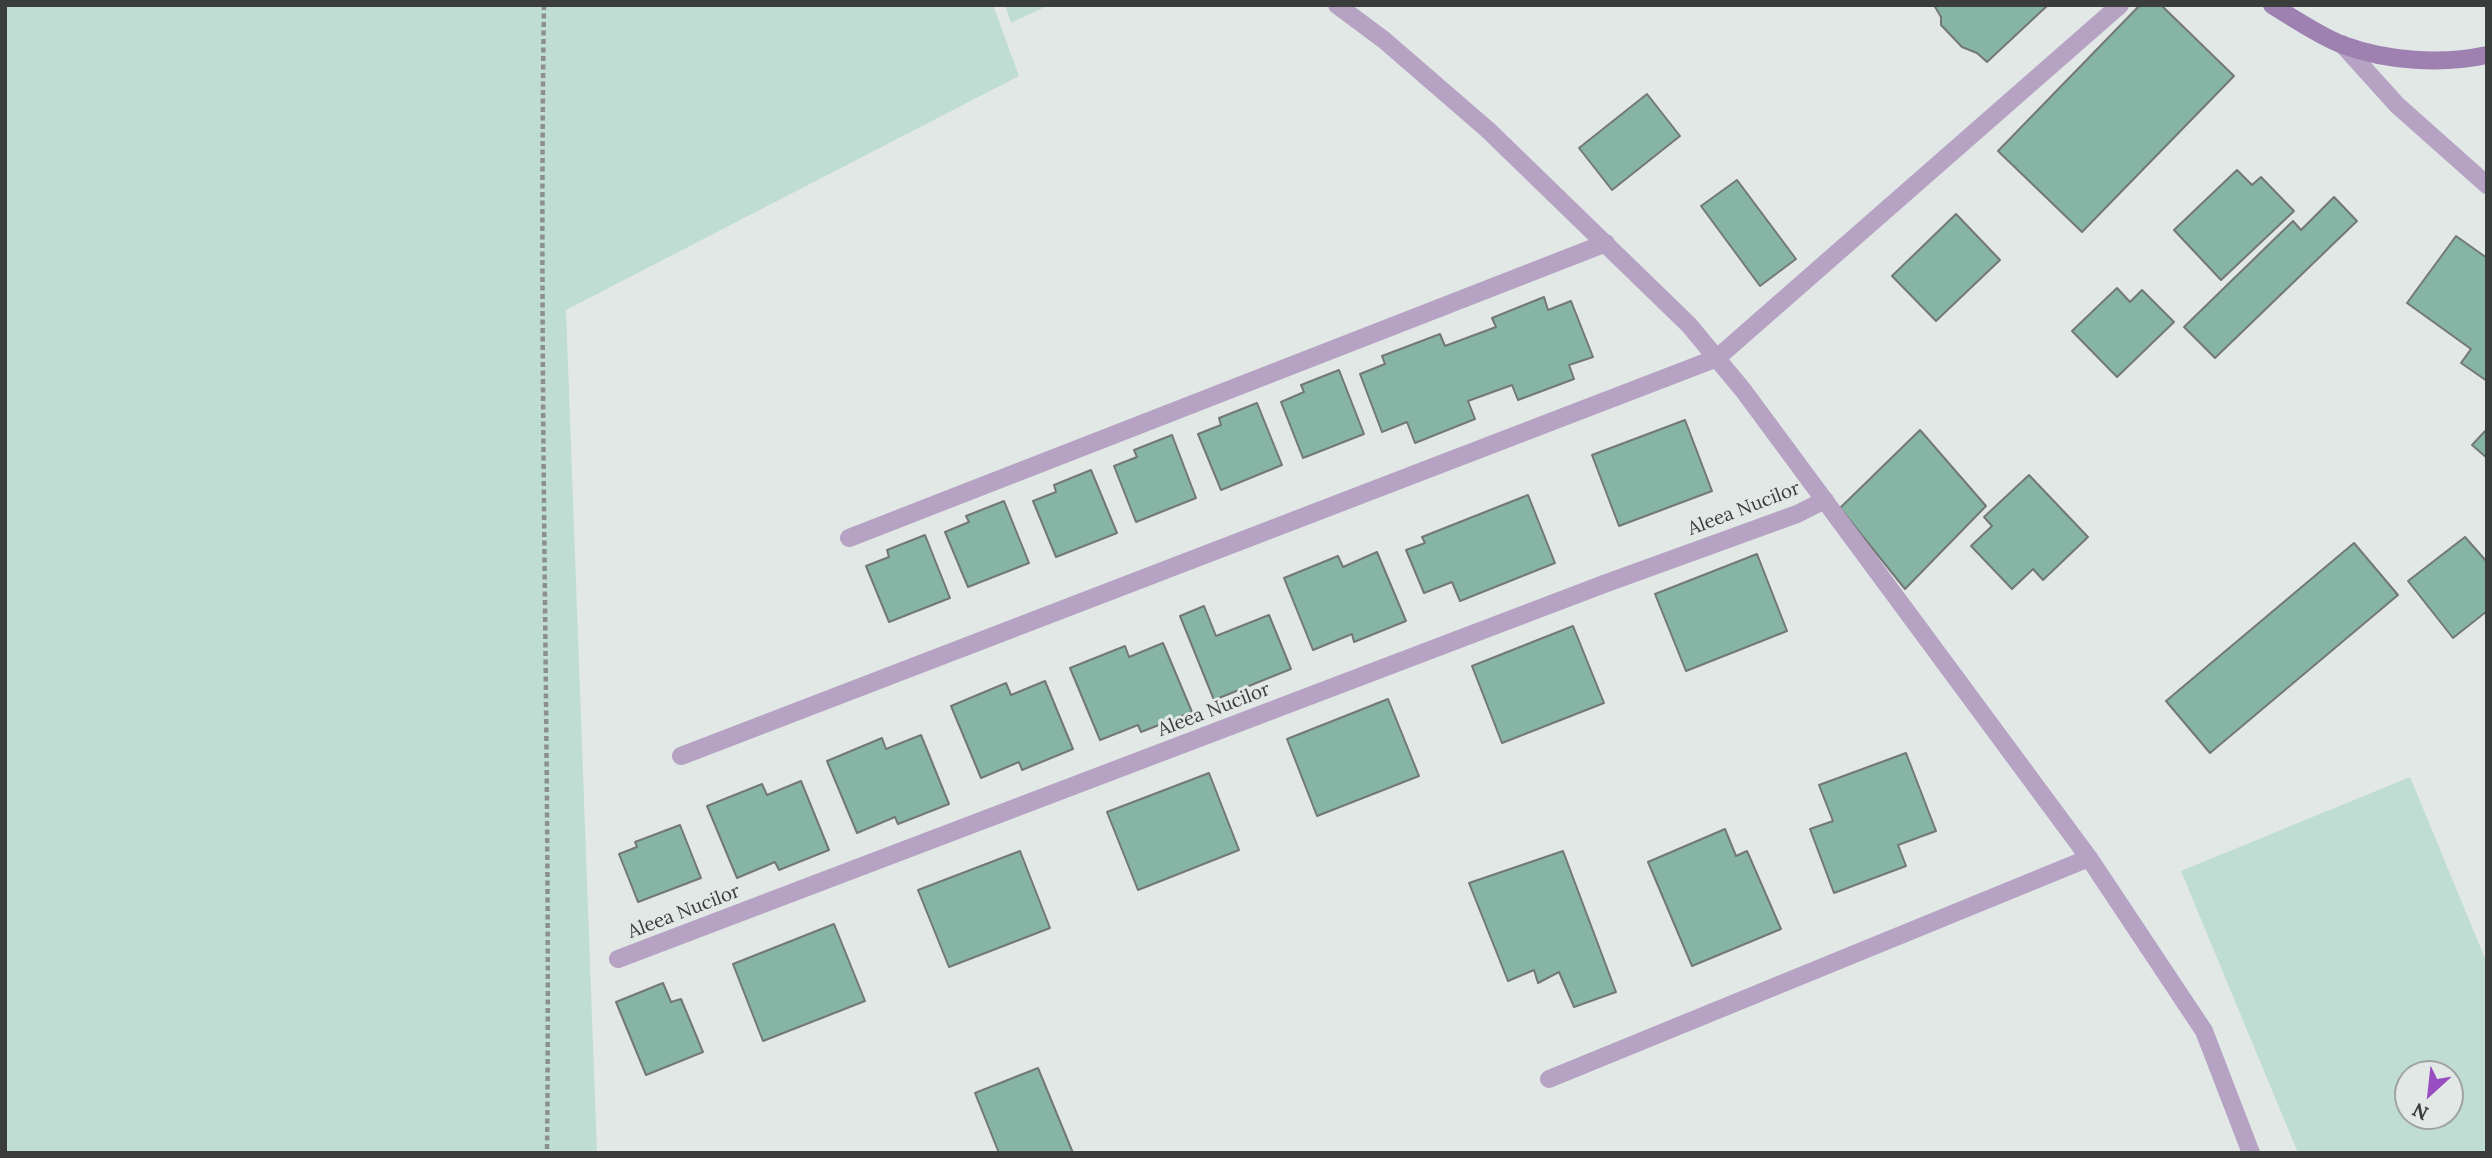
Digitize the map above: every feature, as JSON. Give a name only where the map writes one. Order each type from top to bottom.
[{"type":"main road","points":[[2272,5],[2342,44],[2373,54],[2428,60],[2487,55]]},
{"type":"street","name":"Aleea Nucilor","points":[[1337,5],[1384,40],[1488,130],[1689,325],[1743,390],[2089,858],[2204,1031],[2251,1153]]},
{"type":"street","points":[[681,756],[1717,358],[2120,5]]},
{"type":"street","points":[[2342,44],[2397,105],[2487,185]]},
{"type":"street","points":[[849,538],[1606,243]]},
{"type":"street","name":"Aleea Nucilor","points":[[618,960],[1604,584],[1797,514],[1825,500]]},
{"type":"street","points":[[1549,1079],[2089,858]]},
{"type":"path","points":[[544,5],[542,408],[549,954],[547,1153]]},
{"type":"green space","points":[[5,5],[993,5],[1019,76],[566,310],[597,1153],[5,1153]]},
{"type":"green space","points":[[1005,5],[1049,5],[1011,23]]},
{"type":"green space","points":[[2410,777],[2487,963],[2487,1153],[2298,1153],[2181,871]]},
{"type":"building","points":[[1934,5],[2048,5],[1987,62],[1977,53],[1962,47],[1941,25],[1941,17]]},
{"type":"building","points":[[2140,5],[2161,5],[2234,76],[2082,232],[1998,151]]},
{"type":"building","points":[[1647,94],[1680,136],[1612,190],[1579,148]]},
{"type":"building","points":[[2237,170],[2252,185],[2261,177],[2294,211],[2221,280],[2174,230]]},
{"type":"building","points":[[1737,180],[1796,259],[1760,286],[1701,206]]},
{"type":"building","points":[[2334,197],[2357,221],[2215,358],[2184,327],[2293,221],[2301,230]]},
{"type":"building","points":[[1956,214],[2000,260],[1936,321],[1892,276]]},
{"type":"building","points":[[2456,236],[2487,258],[2487,381],[2461,363],[2471,349],[2407,303]]},
{"type":"building","points":[[2117,288],[2130,302],[2142,290],[2174,322],[2117,377],[2072,331]]},
{"type":"building","points":[[1544,297],[1548,310],[1571,301],[1593,357],[1569,365],[1574,379],[1518,400],[1512,385],[1468,401],[1475,419],[1415,443],[1407,422],[1382,432],[1360,374],[1385,364],[1382,356],[1440,334],[1445,346],[1496,327],[1492,318]]},
{"type":"building","points":[[1339,370],[1364,434],[1303,458],[1281,402],[1304,392],[1301,385]]},
{"type":"building","points":[[1257,403],[1282,465],[1221,490],[1198,434],[1221,425],[1219,418]]},
{"type":"building","points":[[1685,420],[1712,491],[1619,526],[1592,455]]},
{"type":"building","points":[[2487,429],[2487,458],[2472,445]]},
{"type":"building","points":[[1920,430],[1986,506],[1905,589],[1840,508]]},
{"type":"building","points":[[1172,435],[1196,498],[1136,522],[1114,466],[1137,457],[1134,450]]},
{"type":"building","points":[[1091,470],[1117,533],[1056,557],[1033,501],[1056,492],[1054,485]]},
{"type":"building","points":[[2029,475],[2088,537],[2043,580],[2033,569],[2012,589],[1971,546],[1992,526],[1984,517]]},
{"type":"building","points":[[1528,495],[1555,563],[1460,601],[1452,582],[1424,593],[1406,550],[1425,543],[1422,537]]},
{"type":"building","points":[[1004,501],[1029,563],[968,587],[945,532],[969,522],[966,516]]},
{"type":"building","points":[[925,535],[950,598],[889,622],[866,566],[889,557],[887,550]]},
{"type":"building","points":[[2465,537],[2487,562],[2487,611],[2453,638],[2408,581]]},
{"type":"building","points":[[2354,543],[2398,595],[2210,753],[2166,701]]},
{"type":"building","points":[[1377,552],[1406,621],[1354,642],[1352,634],[1313,650],[1284,578],[1338,556],[1343,567]]},
{"type":"building","points":[[1757,554],[1787,631],[1686,671],[1655,594]]},
{"type":"building","points":[[1204,606],[1216,636],[1269,615],[1291,669],[1214,700],[1180,616]]},
{"type":"building","points":[[1573,626],[1604,703],[1502,743],[1472,666]]},
{"type":"building","points":[[1163,643],[1192,712],[1141,732],[1138,725],[1100,740],[1070,668],[1125,646],[1129,657]]},
{"type":"building","points":[[1045,681],[1073,749],[1022,770],[1019,762],[981,778],[951,706],[1006,683],[1011,695]]},
{"type":"building","points":[[1388,699],[1419,776],[1317,816],[1287,739]]},
{"type":"building","points":[[921,735],[949,804],[898,824],[895,817],[857,833],[827,761],[882,738],[886,749]]},
{"type":"building","points":[[1906,753],[1936,831],[1898,845],[1906,866],[1834,893],[1810,829],[1833,821],[1819,785]]},
{"type":"building","points":[[1209,773],[1239,850],[1138,890],[1107,812]]},
{"type":"building","points":[[801,781],[829,850],[779,870],[775,862],[737,878],[707,806],[762,784],[767,795]]},
{"type":"building","points":[[680,825],[701,878],[638,902],[619,854],[637,847],[635,842]]},
{"type":"building","points":[[1725,829],[1736,856],[1747,851],[1781,929],[1692,966],[1648,862]]},
{"type":"building","points":[[1020,851],[1050,928],[949,967],[918,890]]},
{"type":"building","points":[[1563,851],[1616,992],[1574,1007],[1559,972],[1538,983],[1534,970],[1508,981],[1469,883]]},
{"type":"building","points":[[834,924],[865,1001],[763,1041],[733,964]]},
{"type":"building","points":[[663,983],[671,1002],[681,999],[703,1052],[646,1075],[616,1002]]},
{"type":"building","points":[[1038,1068],[1073,1153],[999,1153],[975,1093]]}]
